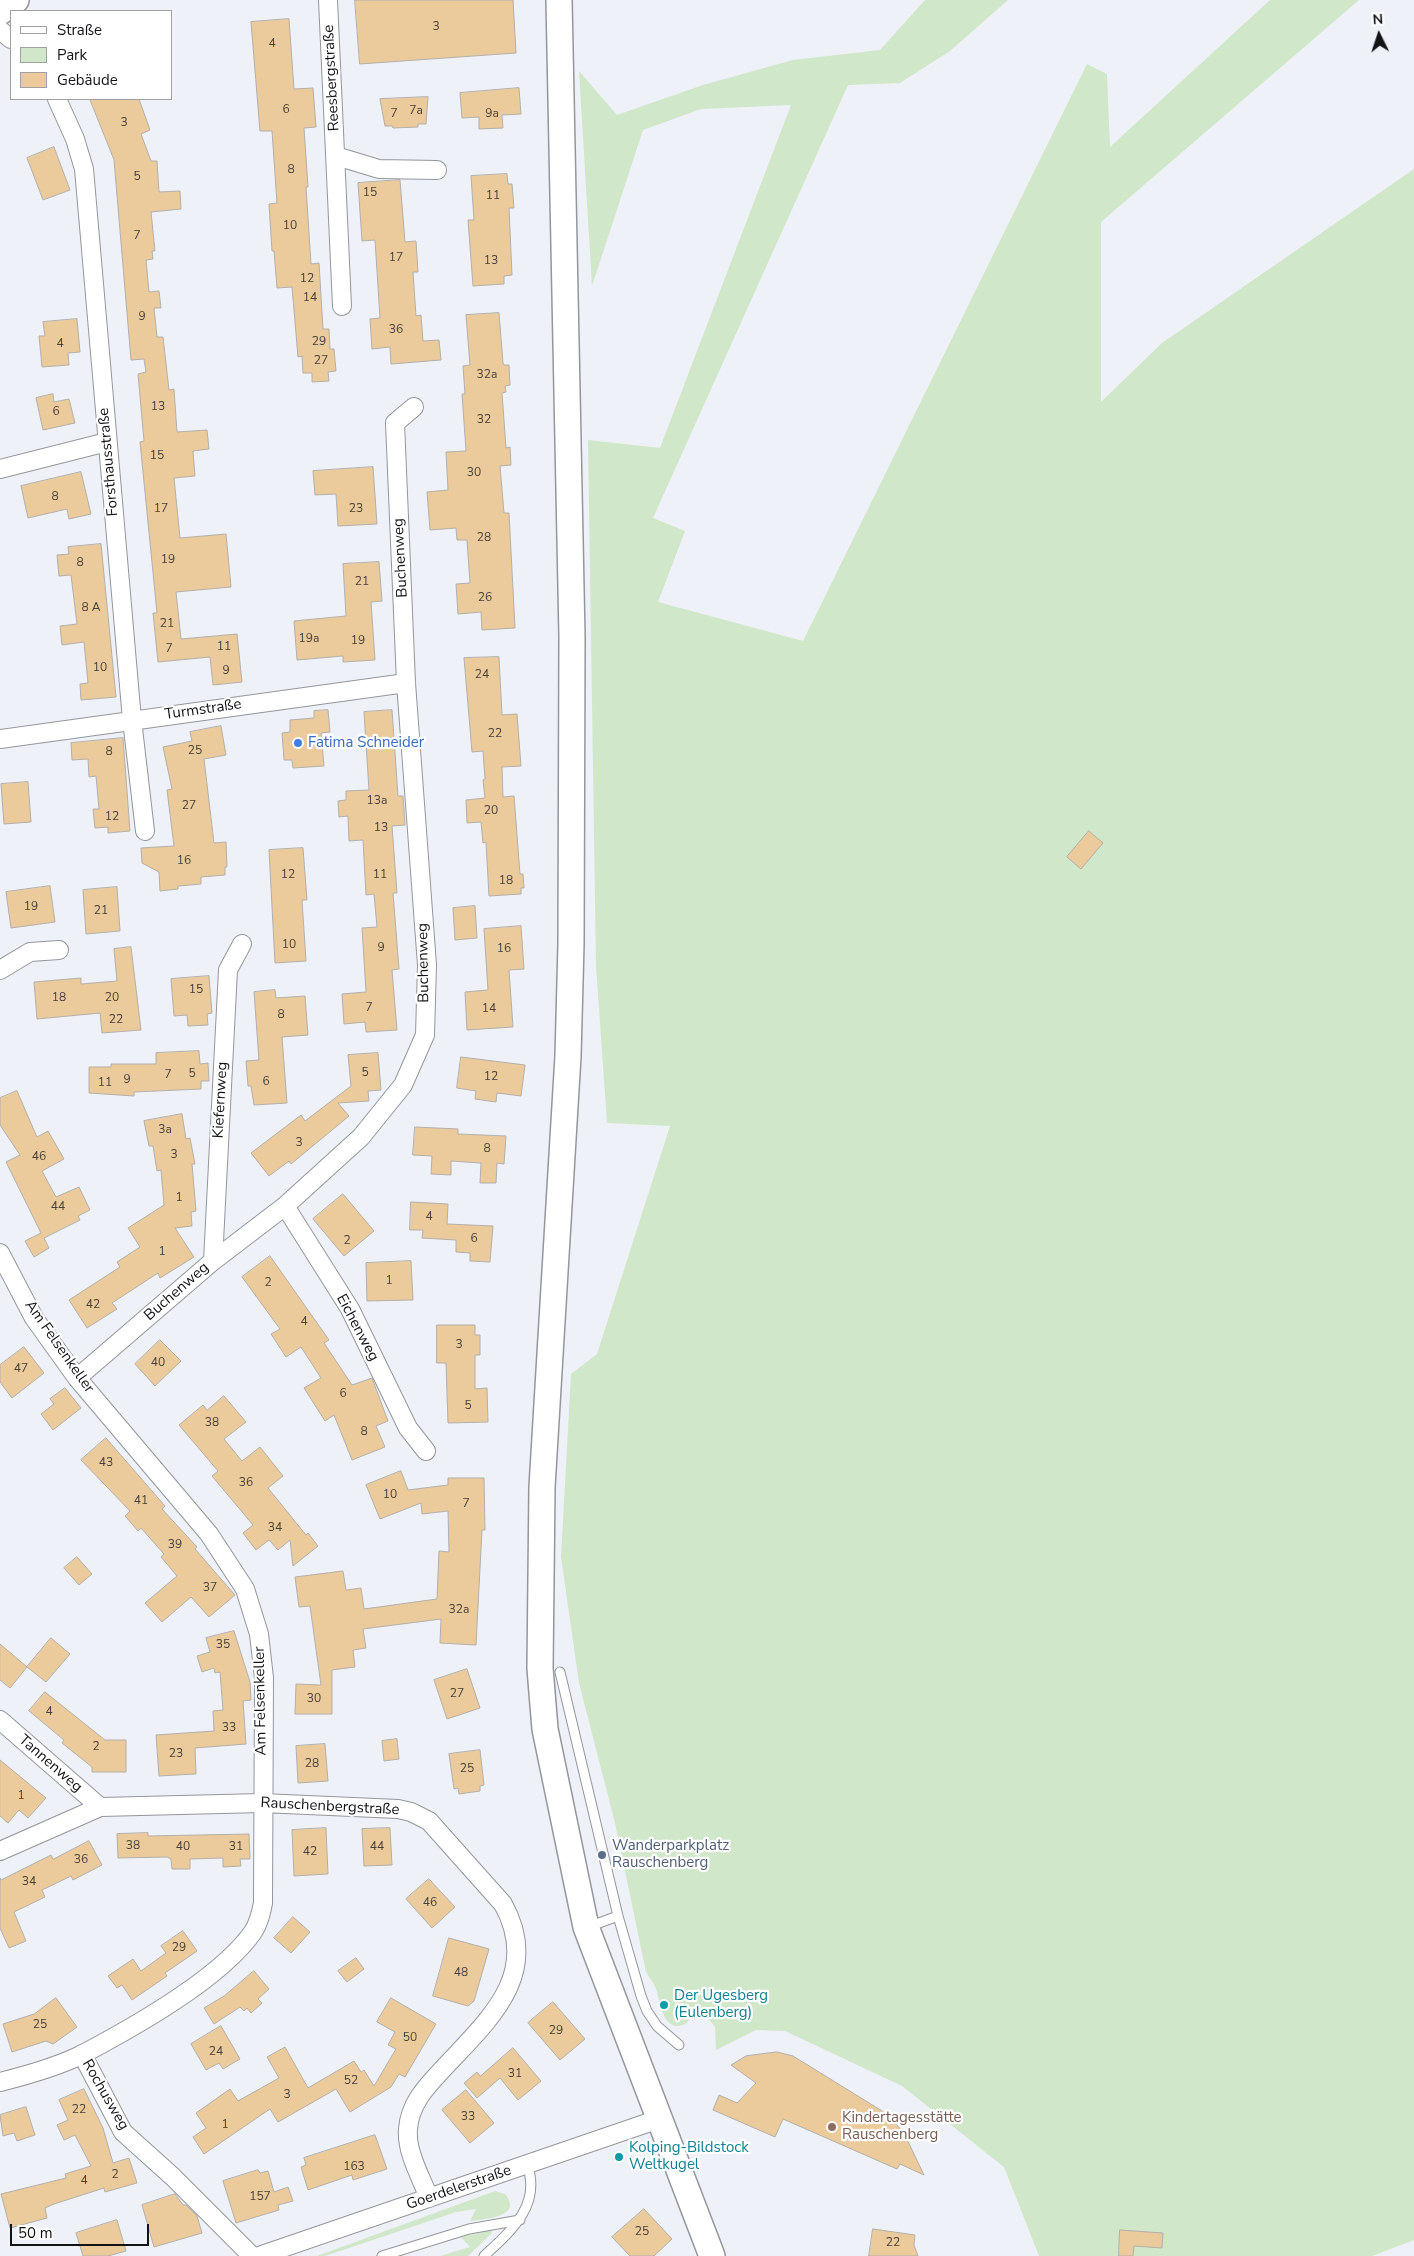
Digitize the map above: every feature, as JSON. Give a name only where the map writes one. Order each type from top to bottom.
[{"type":"main road","points":[[0,12],[16,0]]},
{"type":"main road","points":[[559,0],[572,638],[571,944],[568,1056],[542,1487],[540,1668],[545,1729],[586,1928],[712,2256]]},
{"type":"street","name":"Reesbergstraße","points":[[328,0],[342,306]]},
{"type":"street","points":[[0,30],[10,38]]},
{"type":"street","name":"Forsthausstraße","points":[[56,100],[75,139],[84,169],[132,720],[144,831]]},
{"type":"street","points":[[336,156],[379,169],[437,170]]},
{"type":"street","name":"Buchenweg","points":[[78,1378],[214,1261],[285,1206],[366,1130],[403,1085],[425,1034],[427,965],[406,683],[395,422],[414,407]]},
{"type":"street","points":[[0,469],[107,442]]},
{"type":"street","name":"Turmstraße","points":[[0,739],[406,683]]},
{"type":"street","name":"Kiefernweg","points":[[214,1261],[228,970],[242,944]]},
{"type":"street","points":[[0,970],[30,952],[59,950]]},
{"type":"street","name":"Eichenweg","points":[[285,1206],[350,1309],[408,1428],[426,1451]]},
{"type":"street","name":"Am Felsenkeller","points":[[0,1254],[34,1318],[78,1378],[209,1534],[245,1589],[259,1634],[264,1678],[263,1903],[260,1918],[253,1932],[225,1961],[184,1994],[82,2054],[31,2074],[0,2082]]},
{"type":"street","name":"Tannenweg","points":[[0,1720],[100,1807]]},
{"type":"street","name":"Rauschenbergstraße","points":[[0,1851],[100,1807],[262,1803],[411,1812],[429,1821],[503,1904],[512,1920],[516,1961],[511,1985],[505,1997],[489,2019],[419,2096],[409,2118],[409,2146],[429,2198]]},
{"type":"street","name":"Rochusweg","points":[[82,2054],[123,2132],[173,2177],[252,2256]]},
{"type":"street","name":"Goerdelerstraße","points":[[259,2256],[658,2119]]},
{"type":"lane","points":[[560,1672],[618,1916],[647,2011],[657,2026],[679,2045]]},
{"type":"lane","points":[[586,1928],[618,1916]]},
{"type":"lane","points":[[484,2256],[520,2220],[531,2194],[532,2180],[527,2164]]},
{"type":"lane","points":[[382,2256],[469,2229],[520,2220]]},
{"type":"green space","points":[[925,0],[1008,0],[950,51],[900,83],[848,85],[653,518],[685,531],[658,602],[803,641],[1087,64],[1107,74],[1110,147],[1270,0],[1359,0],[1101,222],[1101,402],[1162,343],[1414,169],[1414,2240],[1372,2256],[1039,2256],[1004,2167],[902,2086],[785,2031],[756,2030],[716,2050],[715,2027],[697,2005],[687,2023],[679,2026],[668,2022],[664,2016],[655,1987],[646,1972],[615,1823],[579,1683],[561,1557],[571,1374],[597,1354],[670,1126],[607,1123],[596,966],[588,440],[660,448],[791,105],[701,109],[643,130],[592,286],[579,71],[617,115],[703,85],[793,60],[880,50]]},
{"type":"green space","points":[[495,2191],[505,2194],[510,2202],[510,2208],[506,2212],[492,2218],[470,2221],[476,2209],[456,2212],[325,2256],[317,2256]]},
{"type":"green space","points":[[491,2230],[492,2233],[468,2256],[440,2256],[470,2247],[461,2237]]},
{"type":"building","points":[[355,0],[513,0],[516,53],[360,64]]},
{"type":"building","points":[[289,19],[294,89],[313,88],[316,127],[304,128],[308,187],[306,187],[311,264],[319,263],[323,329],[329,329],[330,349],[334,349],[336,371],[328,372],[329,381],[312,382],[312,373],[303,373],[302,356],[298,357],[292,287],[277,288],[274,251],[272,251],[269,204],[277,203],[272,131],[260,131],[251,22]]},
{"type":"building","points":[[519,88],[521,114],[502,115],[503,128],[479,129],[479,117],[462,118],[460,93]]},
{"type":"building","points":[[428,97],[426,124],[418,124],[418,127],[393,128],[392,126],[385,126],[380,99]]},
{"type":"building","points":[[90,100],[139,100],[150,130],[141,134],[151,161],[157,161],[159,192],[180,191],[181,209],[151,212],[155,251],[152,251],[153,259],[146,260],[149,292],[159,291],[161,308],[154,308],[157,337],[163,337],[169,390],[174,389],[177,432],[207,430],[209,449],[193,451],[195,476],[174,478],[180,538],[226,534],[231,587],[176,592],[181,639],[237,634],[242,682],[213,685],[210,657],[158,662],[153,613],[157,613],[140,442],[144,441],[138,374],[146,372],[144,359],[131,360],[114,160]]},
{"type":"building","points":[[54,147],[70,190],[43,200],[27,158]]},
{"type":"building","points":[[507,174],[508,184],[512,184],[514,208],[509,208],[512,275],[504,276],[504,284],[473,286],[468,220],[474,220],[471,176]]},
{"type":"building","points":[[400,180],[405,242],[416,241],[418,272],[413,272],[416,316],[421,315],[423,341],[439,340],[441,360],[391,364],[390,347],[372,349],[370,319],[380,318],[375,240],[362,241],[358,183]]},
{"type":"building","points":[[499,313],[503,363],[504,365],[509,365],[510,385],[505,386],[506,392],[502,393],[506,448],[510,447],[511,465],[500,466],[504,513],[509,513],[515,628],[482,630],[481,612],[458,614],[456,584],[470,583],[467,540],[457,540],[456,528],[430,530],[427,492],[448,490],[446,452],[466,451],[462,394],[465,394],[463,366],[470,365],[466,315]]},
{"type":"building","points":[[77,319],[80,352],[68,353],[69,365],[42,367],[39,336],[45,336],[43,322]]},
{"type":"building","points":[[53,394],[54,402],[69,399],[75,423],[43,430],[36,398]]},
{"type":"building","points":[[373,467],[377,524],[338,526],[336,494],[315,495],[313,471]]},
{"type":"building","points":[[81,472],[91,514],[69,519],[67,509],[28,518],[21,486]]},
{"type":"building","points":[[101,544],[116,697],[81,700],[80,684],[88,683],[84,642],[62,645],[60,626],[77,624],[71,575],[59,576],[57,555],[69,554],[68,547]]},
{"type":"building","points":[[379,562],[382,601],[371,602],[375,660],[343,662],[343,656],[297,660],[294,621],[346,616],[343,564]]},
{"type":"building","points":[[499,657],[502,715],[517,714],[521,766],[502,767],[503,797],[514,796],[520,874],[523,874],[524,888],[521,888],[521,894],[489,896],[486,842],[483,843],[481,822],[467,823],[466,800],[485,798],[483,780],[485,779],[483,751],[472,752],[464,658]]},
{"type":"building","points":[[328,710],[330,732],[321,733],[324,766],[293,768],[292,760],[284,760],[282,733],[290,732],[290,720],[314,718],[314,711]]},
{"type":"building","points":[[392,710],[398,796],[403,796],[405,825],[392,826],[397,893],[393,893],[399,969],[392,970],[397,1030],[366,1032],[365,1022],[344,1024],[342,994],[366,992],[362,928],[377,927],[374,894],[366,895],[363,840],[349,841],[348,816],[339,817],[338,801],[346,800],[346,791],[369,790],[364,712]]},
{"type":"building","points":[[221,726],[226,755],[204,759],[214,843],[226,842],[227,867],[225,867],[225,875],[201,877],[201,884],[178,886],[178,889],[160,891],[159,872],[142,863],[141,848],[174,846],[167,790],[172,789],[163,747],[192,741],[190,732]]},
{"type":"building","points":[[123,738],[130,831],[108,833],[108,827],[95,828],[93,809],[99,809],[96,776],[89,777],[88,759],[72,760],[71,743]]},
{"type":"building","points":[[28,782],[31,822],[4,824],[1,784]]},
{"type":"building","points":[[1089,831],[1103,843],[1081,869],[1067,857]]},
{"type":"building","points":[[303,848],[307,900],[302,900],[306,961],[275,963],[269,850]]},
{"type":"building","points":[[50,886],[55,922],[11,928],[6,892]]},
{"type":"building","points":[[117,887],[120,931],[86,934],[83,890]]},
{"type":"building","points":[[475,906],[477,938],[455,940],[453,908]]},
{"type":"building","points":[[521,926],[524,969],[509,970],[513,1027],[467,1030],[465,992],[488,990],[484,929]]},
{"type":"building","points":[[131,947],[141,1030],[102,1033],[100,1013],[37,1019],[34,982],[81,978],[81,984],[117,981],[114,949]]},
{"type":"building","points":[[209,976],[212,1013],[207,1014],[208,1025],[188,1026],[187,1015],[174,1016],[171,979]]},
{"type":"building","points":[[275,990],[276,998],[305,996],[308,1035],[282,1037],[287,1103],[254,1105],[251,1086],[248,1086],[246,1061],[259,1060],[254,992]]},
{"type":"building","points":[[199,1051],[200,1064],[208,1063],[209,1081],[201,1081],[201,1089],[134,1092],[134,1096],[89,1093],[89,1067],[111,1067],[111,1064],[156,1064],[156,1053]]},
{"type":"building","points":[[378,1053],[381,1090],[368,1091],[369,1101],[338,1103],[349,1116],[291,1164],[289,1161],[269,1176],[251,1153],[301,1115],[305,1121],[351,1086],[348,1055]]},
{"type":"building","points":[[461,1057],[525,1065],[521,1096],[497,1093],[496,1102],[475,1099],[476,1091],[457,1088]]},
{"type":"building","points":[[17,1091],[37,1137],[48,1131],[64,1159],[42,1171],[56,1197],[79,1187],[90,1210],[78,1216],[80,1220],[44,1238],[49,1248],[34,1257],[25,1241],[41,1233],[6,1162],[20,1155],[0,1125],[0,1098]]},
{"type":"building","points":[[182,1114],[186,1139],[190,1138],[195,1164],[192,1164],[196,1211],[191,1212],[192,1226],[175,1228],[194,1257],[160,1278],[158,1273],[112,1303],[117,1309],[87,1328],[69,1300],[120,1267],[117,1262],[140,1247],[128,1228],[164,1205],[161,1170],[157,1171],[153,1146],[149,1146],[144,1121]]},
{"type":"building","points":[[415,1127],[458,1129],[458,1134],[506,1136],[504,1164],[497,1163],[496,1183],[480,1183],[481,1163],[451,1161],[451,1175],[431,1174],[432,1156],[413,1155]]},
{"type":"building","points":[[343,1194],[374,1231],[344,1256],[313,1219]]},
{"type":"building","points":[[411,1202],[448,1204],[447,1224],[493,1226],[490,1262],[470,1261],[470,1253],[456,1252],[456,1240],[422,1238],[423,1230],[410,1230]]},
{"type":"building","points":[[270,1256],[329,1340],[324,1343],[352,1385],[372,1378],[388,1421],[376,1426],[385,1447],[352,1460],[334,1415],[325,1421],[304,1388],[321,1378],[301,1347],[286,1357],[271,1334],[280,1329],[242,1277]]},
{"type":"building","points":[[411,1261],[413,1300],[367,1301],[366,1263]]},
{"type":"building","points":[[437,1325],[475,1325],[475,1335],[480,1335],[480,1355],[475,1355],[475,1389],[487,1388],[488,1422],[448,1423],[446,1363],[437,1363]]},
{"type":"building","points":[[160,1340],[181,1361],[155,1386],[135,1364]]},
{"type":"building","points":[[24,1347],[44,1373],[12,1398],[0,1382],[0,1365]]},
{"type":"building","points":[[65,1388],[81,1408],[53,1430],[41,1414],[54,1404],[50,1399]]},
{"type":"building","points":[[224,1396],[246,1422],[224,1439],[242,1461],[260,1447],[283,1476],[268,1488],[306,1535],[308,1533],[318,1546],[293,1566],[290,1540],[278,1550],[269,1540],[256,1550],[243,1533],[253,1525],[212,1476],[218,1471],[179,1425],[203,1405],[207,1410]]},
{"type":"building","points":[[106,1438],[165,1506],[162,1509],[197,1547],[195,1549],[235,1595],[209,1617],[191,1597],[162,1622],[145,1603],[177,1576],[161,1557],[164,1554],[141,1528],[138,1531],[125,1516],[130,1511],[81,1460]]},
{"type":"building","points":[[401,1471],[408,1490],[448,1485],[448,1478],[484,1478],[485,1530],[482,1530],[476,1645],[440,1643],[441,1619],[363,1629],[366,1648],[353,1650],[355,1667],[332,1670],[332,1714],[295,1714],[296,1684],[321,1685],[310,1606],[299,1607],[295,1577],[343,1571],[346,1590],[361,1588],[364,1609],[437,1599],[439,1551],[449,1552],[448,1511],[422,1514],[421,1503],[380,1519],[366,1485]]},
{"type":"building","points":[[77,1557],[92,1574],[79,1585],[64,1568]]},
{"type":"building","points":[[234,1631],[250,1682],[251,1700],[243,1701],[246,1744],[195,1748],[196,1774],[159,1776],[156,1735],[214,1731],[213,1711],[223,1710],[220,1672],[215,1673],[214,1668],[202,1672],[197,1656],[210,1652],[206,1638]]},
{"type":"building","points":[[51,1638],[70,1654],[46,1682],[27,1667]]},
{"type":"building","points":[[0,1644],[27,1667],[10,1688],[0,1680]]},
{"type":"building","points":[[467,1669],[480,1708],[447,1719],[434,1680]]},
{"type":"building","points":[[45,1692],[105,1740],[126,1740],[126,1772],[92,1772],[92,1767],[62,1743],[64,1740],[29,1711]]},
{"type":"building","points":[[397,1739],[399,1759],[384,1761],[382,1741]]},
{"type":"building","points":[[325,1744],[328,1781],[298,1783],[296,1746]]},
{"type":"building","points":[[480,1750],[484,1785],[480,1786],[480,1791],[459,1794],[458,1788],[454,1789],[449,1754]]},
{"type":"building","points":[[0,1760],[46,1798],[28,1818],[19,1810],[8,1823],[0,1816]]},
{"type":"building","points":[[326,1828],[328,1874],[294,1876],[292,1830]]},
{"type":"building","points":[[390,1828],[392,1865],[364,1866],[362,1829]]},
{"type":"building","points":[[148,1833],[148,1836],[249,1834],[250,1859],[240,1859],[241,1866],[223,1867],[223,1858],[190,1859],[190,1869],[172,1869],[171,1859],[167,1857],[118,1858],[117,1834]]},
{"type":"building","points":[[89,1841],[102,1865],[73,1880],[71,1876],[42,1890],[45,1897],[14,1912],[26,1941],[9,1948],[0,1928],[0,1878],[1,1880],[51,1855],[53,1859]]},
{"type":"building","points":[[429,1879],[455,1907],[432,1928],[406,1899]]},
{"type":"building","points":[[293,1917],[310,1932],[291,1953],[274,1938]]},
{"type":"building","points":[[183,1931],[197,1951],[165,1973],[167,1976],[132,2000],[122,1985],[117,1988],[108,1976],[133,1959],[141,1971],[166,1953],[161,1946]]},
{"type":"building","points":[[449,1938],[489,1949],[474,2001],[468,2006],[433,1996]]},
{"type":"building","points":[[356,1958],[364,1969],[347,1982],[338,1971]]},
{"type":"building","points":[[254,1971],[269,1989],[258,1999],[262,2003],[251,2013],[247,2008],[244,2011],[240,2007],[214,2024],[204,2008],[224,1996]]},
{"type":"building","points":[[56,1998],[77,2027],[53,2044],[46,2041],[12,2052],[3,2024],[34,2014]]},
{"type":"building","points":[[391,1998],[436,2024],[405,2077],[399,2074],[391,2087],[350,2112],[336,2089],[278,2122],[270,2109],[204,2154],[193,2137],[206,2128],[196,2113],[230,2089],[238,2101],[279,2078],[267,2057],[285,2047],[308,2088],[354,2061],[361,2072],[364,2070],[374,2086],[396,2049],[388,2045],[395,2032],[377,2022]]},
{"type":"building","points":[[553,2002],[585,2039],[560,2060],[528,2023]]},
{"type":"building","points":[[221,2026],[240,2059],[223,2069],[219,2063],[206,2070],[191,2044]]},
{"type":"building","points":[[513,2048],[541,2081],[518,2100],[500,2078],[477,2098],[464,2083],[477,2072],[480,2076]]},
{"type":"building","points":[[777,2052],[793,2056],[887,2114],[904,2133],[924,2175],[900,2164],[897,2169],[783,2119],[775,2137],[713,2110],[719,2095],[737,2103],[756,2083],[731,2065],[746,2056]]},
{"type":"building","points":[[84,2089],[103,2128],[113,2163],[129,2158],[137,2183],[105,2192],[104,2188],[54,2204],[45,2208],[47,2218],[10,2228],[1,2194],[66,2178],[65,2174],[91,2166],[75,2135],[64,2140],[57,2125],[68,2120],[59,2100]]},
{"type":"building","points":[[466,2090],[494,2123],[470,2143],[442,2110]]},
{"type":"building","points":[[26,2107],[35,2135],[17,2141],[14,2133],[3,2136],[0,2115]]},
{"type":"building","points":[[375,2135],[387,2169],[353,2180],[352,2175],[308,2190],[301,2167],[306,2165],[304,2158]]},
{"type":"building","points":[[258,2170],[260,2173],[268,2171],[274,2192],[288,2187],[293,2201],[278,2205],[279,2210],[236,2223],[223,2181]]},
{"type":"building","points":[[175,2194],[183,2205],[186,2205],[197,2216],[202,2233],[154,2247],[142,2205]]},
{"type":"building","points":[[644,2209],[672,2239],[654,2256],[630,2256],[612,2237]]},
{"type":"building","points":[[117,2220],[126,2251],[108,2256],[83,2256],[76,2233]]},
{"type":"building","points":[[873,2229],[915,2235],[914,2245],[918,2256],[869,2256]]},
{"type":"building","points":[[1120,2230],[1163,2233],[1162,2248],[1134,2246],[1133,2256],[1119,2256]]},
{"type":"place","name":"Fatima Schneider","points":[[298,743]]},
{"type":"place","name":"Wanderparkplatz Rauschenberg","points":[[602,1855]]},
{"type":"place","name":"Der Ugesberg (Eulenberg)","points":[[664,2005]]},
{"type":"place","name":"Kindertagesstätte Rauschenberg","points":[[832,2127]]},
{"type":"place","name":"Kolping-Bildstock Weltkugel","points":[[619,2157]]}]
